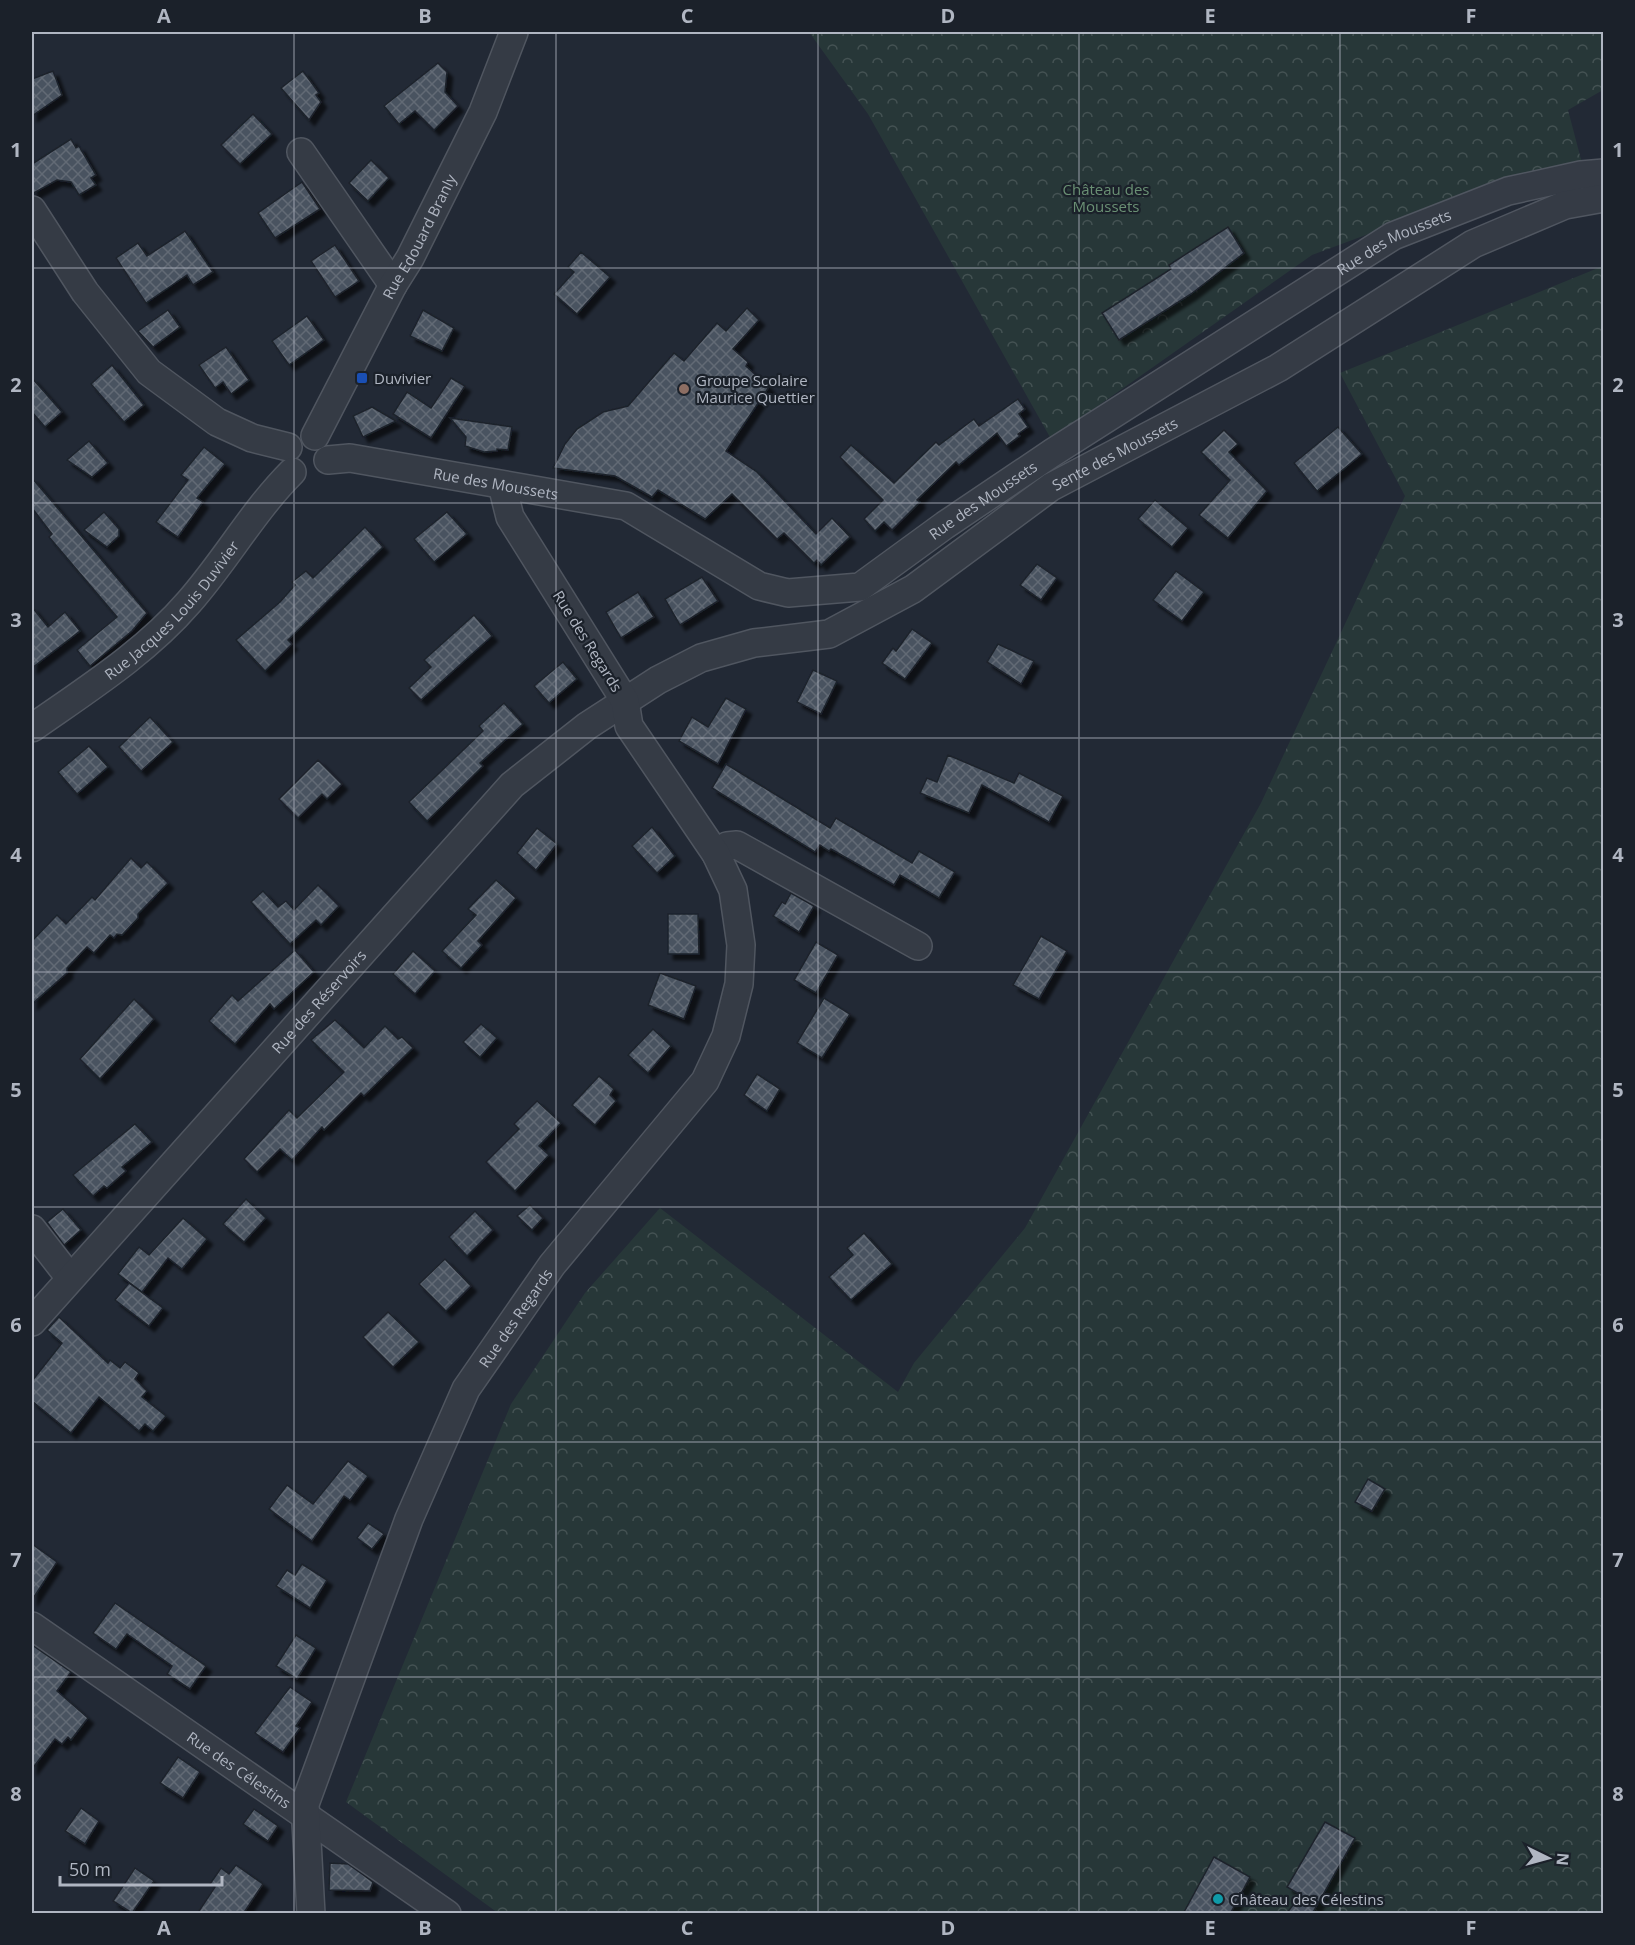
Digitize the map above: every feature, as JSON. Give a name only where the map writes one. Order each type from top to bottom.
[{"type":"street","name":"Rue Edouard Branly","points":[[315,436],[393,285],[410,258],[483,112],[514,32]]},
{"type":"street","points":[[301,152],[393,285]]},
{"type":"street","name":"Rue des Moussets","points":[[328,460],[350,458],[626,506],[759,586],[788,593],[860,587],[945,525],[1052,453],[1393,236],[1508,191],[1581,175],[1604,173]]},
{"type":"street","name":"Sente des Moussets","points":[[625,701],[658,680],[702,658],[754,643],[829,634],[913,589],[1051,487],[1278,368],[1473,244],[1565,205],[1604,198]]},
{"type":"street","points":[[32,210],[86,292],[149,372],[217,422],[290,459],[309,477],[324,468],[328,460],[326,446],[315,436],[299,436],[290,459]]},
{"type":"street","name":"Rue Jacques Louis Duvivier","points":[[32,728],[120,666],[189,603],[271,494],[290,459]]},
{"type":"street","name":"Rue des Regards","points":[[310,1914],[305,1804],[409,1519],[466,1389],[552,1265],[705,1081],[726,1036],[739,984],[741,945],[733,890],[716,854],[629,726],[625,701],[510,517],[502,485]]},
{"type":"street","name":"Rue des Réservoirs","points":[[32,1322],[512,785],[586,726],[625,701]]},
{"type":"street","points":[[716,854],[727,846],[736,845],[918,946]]},
{"type":"street","points":[[32,1229],[70,1278]]},
{"type":"street","name":"Rue des Célestins","points":[[32,1626],[447,1914]]},
{"type":"green space","name":"Château des Moussets","points":[[809,32],[1603,32],[1603,90],[1568,110],[1583,167],[1476,194],[1312,255],[1051,439],[868,114]]},
{"type":"green space","name":"Château des Célestins","points":[[1603,266],[1603,1913],[498,1913],[346,1802],[511,1404],[585,1293],[660,1208],[898,1392],[914,1363],[1025,1228],[1261,803],[1405,496],[1340,373]]},
{"type":"building","points":[[438,63],[447,72],[445,92],[458,106],[434,130],[415,111],[399,124],[384,106]]},
{"type":"building","points":[[53,71],[62,95],[32,116],[32,79]]},
{"type":"building","points":[[303,71],[319,93],[316,95],[321,102],[309,120],[281,88]]},
{"type":"building","points":[[253,114],[272,134],[240,164],[221,145]]},
{"type":"building","points":[[71,139],[76,148],[79,146],[96,175],[91,178],[96,185],[79,195],[71,182],[57,180],[32,194],[32,164]]},
{"type":"building","points":[[371,160],[389,178],[368,201],[349,183]]},
{"type":"building","points":[[302,182],[320,209],[275,238],[258,213]]},
{"type":"building","points":[[1228,227],[1244,253],[1191,294],[1119,340],[1102,313],[1171,269],[1169,265]]},
{"type":"building","points":[[185,231],[213,272],[193,285],[187,275],[146,303],[116,258],[138,243],[147,256]]},
{"type":"building","points":[[335,245],[359,281],[335,297],[311,261]]},
{"type":"building","points":[[581,252],[610,277],[577,314],[554,294],[574,272],[568,267]]},
{"type":"building","points":[[747,308],[759,320],[733,349],[748,362],[746,366],[769,387],[726,451],[757,472],[816,534],[832,518],[850,537],[821,565],[817,560],[814,563],[784,533],[777,539],[732,494],[705,519],[658,490],[652,497],[615,476],[553,468],[565,444],[577,429],[603,412],[628,406],[674,353],[684,361],[717,323],[726,331]]},
{"type":"building","points":[[168,310],[180,327],[153,347],[138,331]]},
{"type":"building","points":[[423,310],[454,328],[442,351],[410,336]]},
{"type":"building","points":[[307,316],[324,340],[289,365],[272,341]]},
{"type":"building","points":[[226,347],[249,380],[231,394],[223,382],[215,388],[199,365]]},
{"type":"building","points":[[112,365],[144,405],[124,422],[91,384]]},
{"type":"building","points":[[32,378],[62,412],[45,427],[32,412]]},
{"type":"building","points":[[451,378],[465,386],[431,438],[393,414],[407,392],[431,408]]},
{"type":"building","points":[[1018,399],[1025,409],[1019,414],[1028,427],[1018,434],[1020,436],[1006,446],[997,433],[959,465],[956,462],[917,500],[920,502],[892,530],[884,522],[875,531],[864,519],[883,500],[840,457],[851,445],[894,483],[936,442],[939,445],[974,419],[979,426]]},
{"type":"building","points":[[372,407],[396,421],[363,437],[353,416]]},
{"type":"building","points":[[450,418],[512,427],[508,450],[497,449],[497,451],[484,452],[465,446],[466,437]]},
{"type":"building","points":[[1338,427],[1362,454],[1317,491],[1294,463]]},
{"type":"building","points":[[1224,430],[1238,444],[1229,452],[1267,491],[1228,538],[1199,515],[1230,480],[1201,452]]},
{"type":"building","points":[[89,441],[108,463],[92,477],[67,460]]},
{"type":"building","points":[[204,447],[225,464],[197,498],[203,502],[178,537],[156,522],[188,480],[181,475]]},
{"type":"building","points":[[32,478],[147,613],[132,631],[90,666],[77,650],[117,617],[49,537],[52,534],[32,508]]},
{"type":"building","points":[[1155,500],[1188,528],[1172,547],[1138,519]]},
{"type":"building","points":[[104,512],[119,529],[119,536],[107,547],[84,530]]},
{"type":"building","points":[[447,512],[467,534],[434,562],[414,539]]},
{"type":"building","points":[[365,527],[383,547],[288,640],[292,644],[265,671],[236,640],[280,602],[295,585],[292,582],[306,571],[313,578]]},
{"type":"building","points":[[1037,564],[1057,578],[1041,600],[1020,585]]},
{"type":"building","points":[[1176,571],[1204,592],[1182,621],[1153,600]]},
{"type":"building","points":[[702,577],[718,601],[680,625],[665,599]]},
{"type":"building","points":[[638,592],[654,617],[621,638],[606,612]]},
{"type":"building","points":[[32,607],[48,627],[65,612],[80,631],[32,668]]},
{"type":"building","points":[[474,615],[492,636],[421,700],[409,688],[431,667],[424,660]]},
{"type":"building","points":[[912,629],[932,643],[905,679],[882,663],[893,648],[896,651]]},
{"type":"building","points":[[998,644],[1034,661],[1021,684],[987,662]]},
{"type":"building","points":[[563,662],[577,679],[549,703],[534,686]]},
{"type":"building","points":[[813,670],[837,681],[821,714],[797,702]]},
{"type":"building","points":[[726,698],[746,709],[718,764],[679,741],[692,717],[708,727]]},
{"type":"building","points":[[504,703],[523,724],[480,763],[483,766],[427,821],[409,802],[483,731],[479,726]]},
{"type":"building","points":[[150,717],[173,742],[141,771],[119,747]]},
{"type":"building","points":[[89,746],[108,767],[77,794],[58,772]]},
{"type":"building","points":[[948,755],[1014,783],[1019,773],[1063,796],[1049,822],[982,785],[969,813],[920,793],[927,778],[937,782]]},
{"type":"building","points":[[318,760],[342,784],[327,799],[322,794],[298,818],[279,799]]},
{"type":"building","points":[[726,764],[830,828],[836,818],[912,863],[919,851],[955,872],[939,898],[900,875],[894,885],[831,849],[829,851],[820,845],[815,852],[712,788]]},
{"type":"building","points":[[652,827],[675,856],[657,873],[632,846]]},
{"type":"building","points":[[537,828],[557,844],[536,870],[517,853]]},
{"type":"building","points":[[131,858],[141,868],[147,862],[168,883],[138,914],[138,918],[122,935],[117,934],[114,938],[110,935],[94,953],[87,947],[67,968],[67,973],[32,1004],[32,941],[57,915],[66,924],[92,897],[95,900]]},
{"type":"building","points":[[496,880],[516,898],[478,941],[482,945],[461,968],[442,951],[476,915],[468,909]]},
{"type":"building","points":[[318,885],[339,906],[321,925],[316,920],[290,944],[251,902],[263,891],[278,907],[286,901],[294,910]]},
{"type":"building","points":[[791,893],[814,906],[799,932],[773,916],[782,902],[785,904]]},
{"type":"building","points":[[668,914],[698,914],[699,954],[668,954]]},
{"type":"building","points":[[1041,936],[1067,951],[1039,999],[1013,985]]},
{"type":"building","points":[[816,942],[838,955],[816,993],[794,980]]},
{"type":"building","points":[[295,950],[314,972],[274,1009],[270,1004],[235,1044],[209,1021],[232,995],[238,1001]]},
{"type":"building","points":[[413,951],[435,971],[415,994],[393,974]]},
{"type":"building","points":[[660,973],[696,986],[684,1019],[648,1005]]},
{"type":"building","points":[[824,998],[850,1014],[822,1058],[797,1043]]},
{"type":"building","points":[[134,999],[154,1019],[100,1079],[80,1059]]},
{"type":"building","points":[[335,1020],[364,1048],[385,1026],[398,1039],[402,1037],[413,1048],[364,1096],[361,1093],[324,1130],[322,1127],[292,1160],[280,1149],[257,1172],[244,1159],[289,1110],[297,1118],[344,1072],[311,1040]]},
{"type":"building","points":[[481,1024],[497,1038],[480,1057],[463,1042]]},
{"type":"building","points":[[653,1029],[671,1046],[648,1073],[628,1055]]},
{"type":"building","points":[[757,1074],[780,1089],[767,1111],[744,1095]]},
{"type":"building","points":[[599,1076],[614,1089],[610,1095],[616,1101],[595,1125],[572,1105]]},
{"type":"building","points":[[537,1101],[561,1123],[539,1146],[549,1155],[515,1191],[486,1162],[519,1129],[514,1124]]},
{"type":"building","points":[[135,1124],[152,1142],[122,1167],[126,1171],[107,1188],[104,1186],[93,1196],[73,1175]]},
{"type":"building","points":[[246,1199],[266,1218],[244,1242],[223,1224]]},
{"type":"building","points":[[530,1205],[543,1218],[532,1230],[517,1216]]},
{"type":"building","points":[[63,1209],[81,1230],[64,1245],[47,1222]]},
{"type":"building","points":[[475,1211],[493,1230],[467,1256],[449,1237]]},
{"type":"building","points":[[183,1218],[207,1239],[182,1269],[168,1258],[142,1292],[118,1274],[139,1247],[149,1255]]},
{"type":"building","points":[[864,1233],[892,1264],[851,1300],[829,1277],[853,1255],[847,1248]]},
{"type":"building","points":[[445,1259],[471,1286],[446,1311],[419,1284]]},
{"type":"building","points":[[129,1283],[163,1308],[149,1326],[115,1300]]},
{"type":"building","points":[[388,1312],[419,1342],[393,1367],[363,1337]]},
{"type":"building","points":[[59,1317],[108,1363],[110,1360],[120,1368],[125,1362],[139,1373],[135,1379],[147,1391],[142,1397],[166,1416],[153,1431],[145,1424],[139,1431],[99,1397],[71,1433],[32,1401],[32,1381],[62,1343],[47,1330]]},
{"type":"building","points":[[348,1461],[368,1476],[350,1500],[344,1496],[312,1541],[269,1509],[287,1485],[313,1504]]},
{"type":"building","points":[[1368,1479],[1385,1489],[1372,1511],[1355,1502]]},
{"type":"building","points":[[368,1523],[384,1534],[372,1549],[357,1538]]},
{"type":"building","points":[[32,1544],[57,1562],[32,1600]]},
{"type":"building","points":[[302,1564],[327,1580],[310,1608],[276,1586],[287,1570],[295,1575]]},
{"type":"building","points":[[115,1603],[206,1666],[190,1689],[167,1674],[172,1666],[127,1634],[116,1649],[93,1633]]},
{"type":"building","points":[[296,1635],[316,1648],[297,1679],[276,1666]]},
{"type":"building","points":[[32,1645],[71,1672],[57,1691],[88,1718],[71,1740],[68,1737],[62,1744],[55,1739],[32,1769]]},
{"type":"building","points":[[290,1687],[312,1702],[296,1726],[300,1728],[283,1752],[255,1733]]},
{"type":"building","points":[[178,1757],[200,1772],[183,1798],[160,1783]]},
{"type":"building","points":[[81,1808],[99,1821],[85,1844],[65,1831]]},
{"type":"building","points":[[254,1809],[278,1826],[268,1841],[243,1824]]},
{"type":"building","points":[[1325,1822],[1355,1838],[1312,1914],[1286,1914],[1301,1895],[1287,1887]]},
{"type":"building","points":[[1214,1857],[1250,1877],[1230,1914],[1183,1914]]},
{"type":"building","points":[[330,1863],[348,1864],[373,1882],[370,1891],[329,1890]]},
{"type":"building","points":[[236,1865],[263,1884],[243,1914],[197,1914],[215,1887],[210,1884],[221,1868],[229,1874]]},
{"type":"building","points":[[135,1868],[154,1881],[132,1913],[113,1901]]},
{"type":"place","name":"Duvivier","points":[[362,378]]},
{"type":"place","name":"Groupe Scolaire Maurice Quettier","points":[[684,389]]},
{"type":"place","name":"Château des Célestins","points":[[1218,1899]]}]
